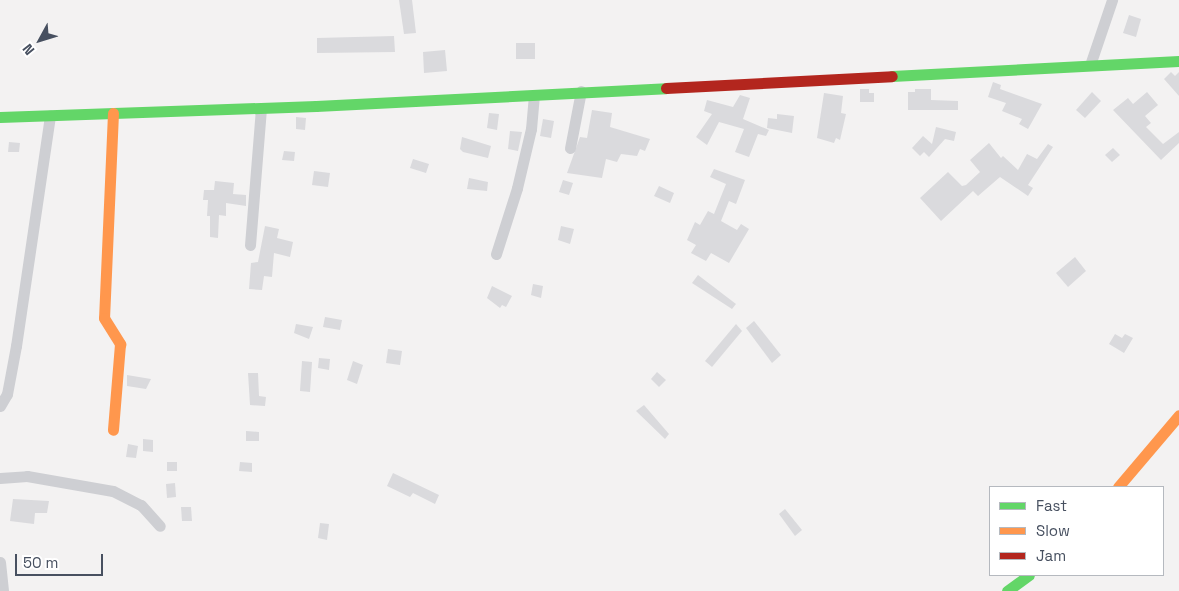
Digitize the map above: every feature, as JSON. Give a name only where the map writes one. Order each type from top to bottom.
[{"type":"street","points":[[1090,65],[1112,0]]},
{"type":"street","points":[[0,117],[261,108],[1062,69],[1090,65],[1179,61]]},
{"type":"street","points":[[570,148],[581,91]]},
{"type":"street","points":[[496,254],[517,188],[531,129],[534,95]]},
{"type":"street","points":[[250,245],[261,108]]},
{"type":"street","points":[[113,113],[104,318],[120,344],[113,430]]},
{"type":"street","points":[[0,406],[7,394],[16,346],[50,116]]},
{"type":"street","points":[[1119,486],[1179,415]]},
{"type":"street","points":[[0,478],[27,476],[113,491],[141,505],[160,526]]},
{"type":"street","points":[[0,562],[2,591]]},
{"type":"street","points":[[1007,591],[1027,576]]},
{"type":"building","points":[[399,0],[412,0],[416,33],[404,34]]},
{"type":"building","points":[[1129,15],[1141,19],[1136,37],[1123,33]]},
{"type":"building","points":[[394,36],[395,52],[317,53],[317,38]]},
{"type":"building","points":[[516,43],[535,43],[535,59],[516,59]]},
{"type":"building","points":[[445,50],[447,71],[424,73],[423,52]]},
{"type":"building","points":[[1171,72],[1175,76],[1179,72],[1179,96],[1164,79]]},
{"type":"building","points":[[993,82],[1001,85],[1000,89],[1042,104],[1028,129],[1019,124],[1022,119],[1002,111],[1006,103],[988,97]]},
{"type":"building","points":[[860,89],[869,89],[869,93],[874,93],[874,102],[860,102]]},
{"type":"building","points":[[915,89],[931,89],[931,100],[958,101],[958,110],[908,110],[908,92],[915,92]]},
{"type":"building","points":[[1092,92],[1101,101],[1085,118],[1076,110]]},
{"type":"building","points":[[1147,92],[1158,105],[1145,116],[1151,123],[1146,127],[1163,144],[1179,132],[1179,143],[1161,160],[1113,110],[1128,98],[1133,104]]},
{"type":"building","points":[[824,93],[843,96],[841,113],[846,114],[840,140],[836,138],[834,143],[817,138]]},
{"type":"building","points":[[740,95],[750,98],[743,119],[769,130],[766,136],[758,134],[749,157],[735,152],[744,129],[719,122],[707,145],[696,137],[712,114],[704,111],[707,100],[733,107]]},
{"type":"building","points":[[592,110],[612,113],[610,127],[650,139],[645,151],[640,149],[637,156],[621,154],[617,162],[606,159],[602,178],[567,173],[580,137],[587,138]]},
{"type":"building","points":[[489,113],[499,114],[497,130],[487,128]]},
{"type":"building","points":[[777,114],[794,116],[792,133],[767,128],[768,118],[777,119]]},
{"type":"building","points":[[296,117],[306,118],[305,130],[296,129]]},
{"type":"building","points":[[543,119],[554,121],[551,138],[540,136]]},
{"type":"building","points":[[936,127],[956,132],[954,141],[945,139],[929,157],[924,152],[920,156],[912,148],[923,136],[932,144]]},
{"type":"building","points":[[510,131],[522,132],[518,151],[508,149]]},
{"type":"building","points":[[462,137],[491,146],[488,158],[463,152],[460,149]]},
{"type":"building","points":[[9,142],[20,143],[19,152],[8,152]]},
{"type":"building","points":[[989,143],[1001,158],[1003,156],[1018,170],[1027,154],[1037,159],[1048,144],[1053,147],[1028,185],[1033,188],[1028,196],[1000,177],[978,196],[973,191],[941,221],[920,198],[948,172],[962,186],[966,185],[980,172],[970,160]]},
{"type":"building","points":[[1113,148],[1120,155],[1112,162],[1105,155]]},
{"type":"building","points":[[284,151],[295,152],[294,161],[282,160]]},
{"type":"building","points":[[413,159],[429,164],[426,173],[410,168]]},
{"type":"building","points":[[714,169],[745,180],[736,204],[729,201],[721,221],[737,230],[741,224],[749,229],[729,263],[711,253],[706,261],[691,253],[696,245],[687,240],[695,222],[700,225],[708,211],[714,214],[726,184],[710,177]]},
{"type":"building","points":[[314,171],[330,173],[328,187],[312,185]]},
{"type":"building","points":[[469,178],[488,182],[487,191],[467,189]]},
{"type":"building","points":[[563,180],[573,183],[569,195],[559,192]]},
{"type":"building","points":[[215,181],[234,183],[233,194],[246,195],[246,206],[226,203],[226,216],[219,215],[218,238],[210,237],[210,216],[207,216],[208,200],[203,200],[204,190],[214,190]]},
{"type":"building","points":[[659,186],[674,193],[670,203],[654,196]]},
{"type":"building","points":[[265,226],[279,229],[277,238],[293,242],[290,257],[274,253],[272,277],[264,276],[262,290],[249,289],[251,263],[258,262]]},
{"type":"building","points":[[561,226],[574,229],[570,244],[558,240]]},
{"type":"building","points":[[1075,257],[1086,271],[1068,287],[1056,273]]},
{"type":"building","points":[[698,275],[736,304],[732,309],[692,283]]},
{"type":"building","points":[[533,284],[543,286],[541,298],[531,295]]},
{"type":"building","points":[[492,286],[512,296],[506,307],[502,305],[500,308],[487,298]]},
{"type":"building","points":[[325,317],[342,320],[340,330],[323,327]]},
{"type":"building","points":[[754,321],[781,355],[772,363],[746,328]]},
{"type":"building","points":[[296,324],[313,327],[309,339],[294,333]]},
{"type":"building","points":[[736,324],[742,331],[712,367],[705,361]]},
{"type":"building","points":[[1115,334],[1122,338],[1125,334],[1133,338],[1124,353],[1109,344]]},
{"type":"building","points":[[388,349],[402,351],[400,365],[386,363]]},
{"type":"building","points":[[319,358],[330,359],[329,370],[318,368]]},
{"type":"building","points":[[302,361],[312,362],[310,392],[300,391]]},
{"type":"building","points":[[353,361],[363,365],[357,384],[347,380]]},
{"type":"building","points":[[657,372],[666,380],[659,387],[651,379]]},
{"type":"building","points":[[248,373],[258,373],[259,396],[266,397],[265,406],[250,405]]},
{"type":"building","points":[[127,375],[151,379],[146,389],[127,386]]},
{"type":"building","points":[[644,405],[669,434],[665,439],[636,411]]},
{"type":"building","points":[[246,431],[259,432],[259,441],[246,441]]},
{"type":"building","points":[[143,439],[153,440],[153,452],[143,451]]},
{"type":"building","points":[[128,444],[138,446],[136,458],[126,457]]},
{"type":"building","points":[[167,462],[177,462],[177,471],[167,471]]},
{"type":"building","points":[[240,462],[252,463],[252,472],[239,471]]},
{"type":"building","points":[[393,473],[439,495],[435,504],[413,493],[410,497],[387,486]]},
{"type":"building","points":[[175,483],[176,497],[167,498],[166,484]]},
{"type":"building","points":[[13,499],[49,501],[47,513],[35,513],[34,524],[10,521]]},
{"type":"building","points":[[181,507],[191,507],[192,521],[182,521]]},
{"type":"building","points":[[785,509],[802,530],[795,536],[779,514]]},
{"type":"building","points":[[320,523],[329,524],[327,540],[318,538]]},
{"type":"traffic: fast","points":[[892,76],[1179,61]]},
{"type":"traffic: fast","points":[[0,117],[316,106],[666,88]]},
{"type":"traffic: fast","points":[[1007,591],[1028,576]]},
{"type":"traffic: slow","points":[[113,113],[104,318],[120,344],[113,430]]},
{"type":"traffic: slow","points":[[1119,486],[1179,415]]},
{"type":"traffic: jam","points":[[666,88],[892,76]]}]
